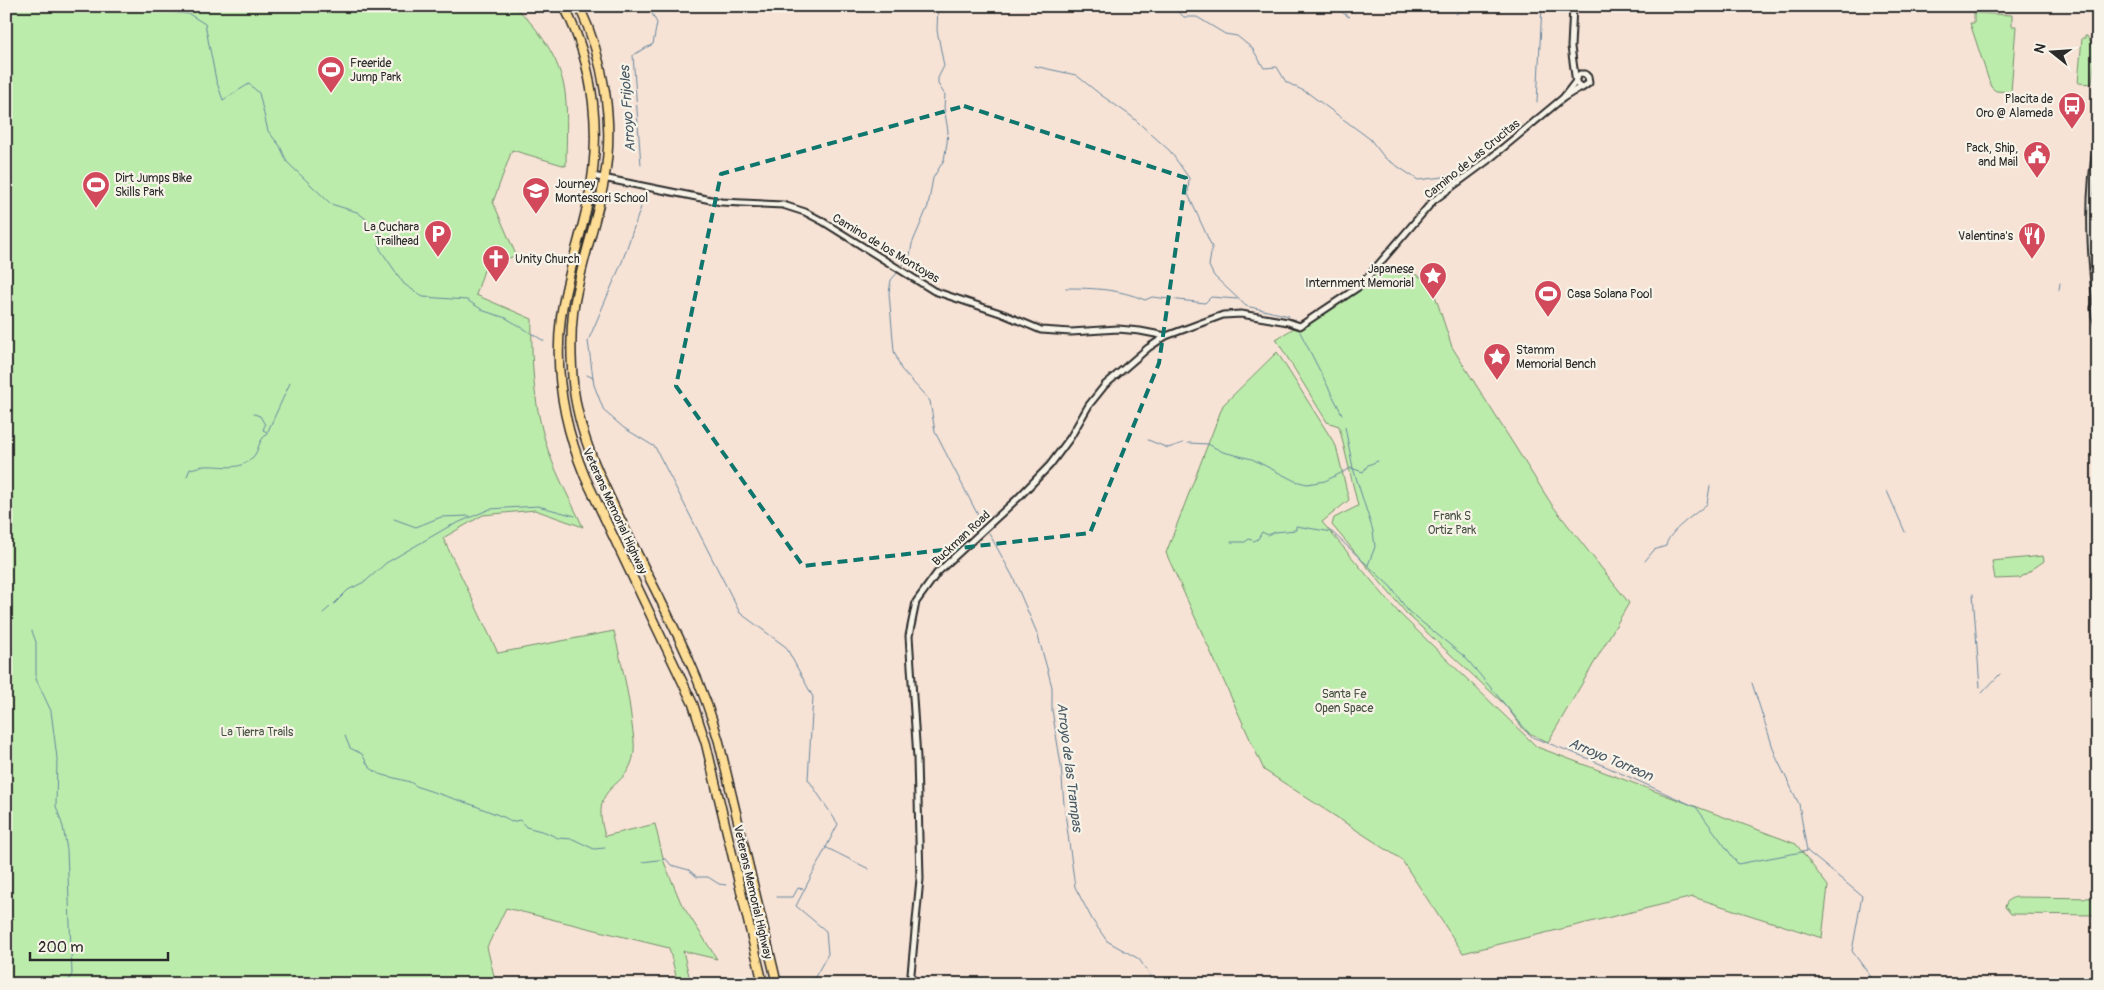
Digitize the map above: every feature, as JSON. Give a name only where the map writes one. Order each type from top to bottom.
[{"type":"highway","name":"Veterans Memorial Highway","points":[[564,6],[579,42],[592,93],[595,120],[593,176],[566,285],[560,318],[559,369],[566,421],[585,477],[693,704],[706,744],[764,984]]},
{"type":"highway","name":"Veterans Memorial Highway","points":[[578,6],[595,50],[604,89],[608,131],[605,179],[573,313],[572,371],[580,421],[599,476],[690,664],[710,710],[720,742],[777,984]]},
{"type":"street","points":[[1573,6],[1571,46],[1576,80],[1581,88],[1585,87],[1589,83],[1588,77],[1574,64]]},
{"type":"street","points":[[1576,80],[1583,74]]},
{"type":"street","name":"Camino de Las Crucitas","points":[[1563,98],[1576,80]]},
{"type":"street","name":"Camino de Las Crucitas","points":[[1300,326],[1360,286],[1433,201],[1487,161],[1563,98],[1581,88]]},
{"type":"street","points":[[2098,139],[2092,181],[2090,224],[2097,305],[2094,316],[2098,319],[2098,325]]},
{"type":"street","name":"Camino de los Montoyas","points":[[593,176],[721,202],[783,205],[805,212],[843,233],[934,291],[994,311],[1041,330],[1071,332],[1118,329],[1166,336]]},
{"type":"street","name":"Buckman Road","points":[[910,984],[920,879],[917,758],[909,636],[916,602],[936,573],[1018,498],[1050,465],[1070,438],[1088,405],[1105,385],[1148,348],[1166,336],[1214,317],[1233,314],[1279,320],[1300,326]]},
{"type":"highlighted area","points":[[964,106],[1186,178],[1159,363],[1090,533],[803,566],[676,386],[721,174]]},
{"type":"green space","name":"La Tierra Trails","points":[[6,6],[514,6],[540,34],[553,56],[565,92],[567,120],[566,166],[512,150],[493,202],[516,255],[484,270],[476,295],[532,319],[534,387],[540,420],[549,453],[583,527],[535,510],[483,515],[443,538],[498,653],[614,631],[629,701],[634,752],[631,765],[625,774],[605,795],[601,818],[605,836],[655,824],[664,862],[681,903],[717,959],[683,951],[691,984],[678,984],[669,948],[506,908],[487,947],[496,984],[6,984]]},
{"type":"green space","points":[[1974,13],[2012,15],[2012,26],[2016,26],[2011,92],[1996,91],[1991,87],[1970,23],[1974,23]]},
{"type":"green space","points":[[2085,36],[2096,46],[2092,84],[2078,83],[2082,38],[2085,38]]},
{"type":"green space","points":[[2098,177],[2098,279],[2095,228]]},
{"type":"green space","name":"Frank S Ortiz Park","points":[[1372,272],[1417,275],[1431,283],[1452,347],[1552,505],[1629,603],[1548,742],[1525,731],[1505,705],[1407,614],[1332,525],[1334,518],[1358,506],[1339,426],[1327,422],[1276,339],[1342,299]]},
{"type":"green space","name":"Santa Fe Open Space","points":[[1277,352],[1336,446],[1349,500],[1322,522],[1398,612],[1537,747],[1796,844],[1828,886],[1822,938],[1693,897],[1463,953],[1401,859],[1264,770],[1166,553],[1223,405]]},
{"type":"green space","points":[[2043,556],[2044,561],[2020,578],[1995,579],[1992,561]]},
{"type":"green space","points":[[2017,897],[2098,898],[2098,915],[2011,914],[2005,907],[2009,900]]},
{"type":"waterway","points":[[157,6],[169,12],[189,14],[205,24],[216,80],[223,100],[249,84],[259,93],[268,131],[280,146],[287,162],[331,204],[357,212],[378,228],[380,249],[404,284],[423,297],[467,300],[484,311],[506,318],[544,341]]},
{"type":"waterway","name":"Arroyo Frijoles","points":[[641,165],[633,55],[653,44],[657,23],[648,6]]},
{"type":"waterway","name":"Arroyo de las Trampas","points":[[901,268],[910,255],[912,244],[928,206],[933,178],[944,160],[947,143],[945,95],[938,84],[938,78],[944,66],[937,30],[938,6]]},
{"type":"waterway","points":[[1172,6],[1184,17],[1197,17],[1225,34],[1237,36],[1252,48],[1264,68],[1277,67],[1286,82],[1308,93],[1370,139],[1385,158],[1418,180],[1443,177],[1466,170]]},
{"type":"waterway","points":[[1333,6],[1349,17]]},
{"type":"waterway","points":[[1456,14],[1469,6]]},
{"type":"waterway","points":[[1537,102],[1542,6]]},
{"type":"waterway","points":[[1034,66],[1076,75],[1131,116],[1170,151],[1189,178],[1188,194],[1212,247],[1209,266],[1214,276],[1246,306],[1289,316]]},
{"type":"waterway","points":[[641,207],[622,262],[588,341],[594,385],[604,411],[624,428],[655,447],[740,613],[786,647],[813,697],[808,779],[838,824],[796,906],[826,931],[828,954],[811,984]]},
{"type":"waterway","name":"Arroyo de las Trampas","points":[[899,271],[891,280],[889,293],[894,351],[901,369],[930,401],[935,432],[981,521]]},
{"type":"waterway","points":[[2059,290],[2060,283]]},
{"type":"waterway","points":[[1066,288],[1086,288],[1126,293],[1145,300],[1152,297],[1205,303],[1211,297],[1237,299]]},
{"type":"waterway","points":[[1300,332],[1342,414]]},
{"type":"waterway","points":[[587,375],[593,378]]},
{"type":"waterway","points":[[268,431],[290,383]]},
{"type":"waterway","points":[[187,476],[190,469],[203,466],[231,467],[248,462],[267,434],[263,430],[265,425],[260,416],[254,414]]},
{"type":"waterway","points":[[1345,427],[1353,468],[1373,531],[1375,547],[1368,565]]},
{"type":"waterway","points":[[1148,440],[1168,448],[1183,443]]},
{"type":"waterway","points":[[1188,443],[1208,444],[1223,452],[1252,459],[1295,481],[1307,484],[1325,481],[1351,468],[1363,472],[1368,465],[1378,461]]},
{"type":"waterway","points":[[1645,561],[1654,550],[1666,546],[1668,540],[1677,529],[1707,504],[1710,486]]},
{"type":"waterway","points":[[1887,491],[1905,532]]},
{"type":"waterway","points":[[334,604],[348,590],[366,581],[386,563],[448,527],[490,509],[538,506],[575,516]]},
{"type":"waterway","points":[[394,519],[416,527],[441,517],[470,516]]},
{"type":"waterway","name":"Arroyo Torreon","points":[[1231,542],[1245,542],[1249,539],[1254,541],[1258,539],[1262,532],[1268,535],[1275,532],[1296,530],[1296,526],[1332,532],[1391,587],[1408,611],[1465,657],[1532,737],[1587,758],[1696,807],[1738,864],[1807,851],[1862,896],[1852,951],[1876,984]]},
{"type":"waterway","name":"Arroyo de las Trampas","points":[[989,533],[1013,577],[1037,633],[1052,687],[1052,710],[1061,765],[1064,805],[1075,887],[1093,921],[1107,941],[1139,959],[1156,984]]},
{"type":"waterway","points":[[1973,594],[1980,687]]},
{"type":"waterway","points":[[323,613],[330,607]]},
{"type":"waterway","points":[[32,631],[36,642],[36,679],[51,711],[57,758],[56,806],[63,827],[67,850],[72,974],[67,984]]},
{"type":"waterway","points":[[1982,693],[2000,674]]},
{"type":"waterway","points":[[1752,683],[1776,757],[1799,804],[1807,851]]},
{"type":"waterway","points":[[345,736],[350,748],[362,754],[369,767],[379,774],[410,782],[418,787],[506,818],[511,822],[520,820],[526,827],[558,838],[573,839],[594,849],[605,848]]},
{"type":"waterway","points":[[825,847],[869,869]]},
{"type":"waterway","points":[[642,862],[666,859],[671,865],[689,870],[697,877],[708,877],[719,884],[726,885]]},
{"type":"waterway","points":[[777,897],[793,897],[798,888],[803,889]]},
{"type":"place","name":"Freeride Jump Park","points":[[331,94]]},
{"type":"place","name":"Placita de Oro @ Alameda","points":[[2072,130]]},
{"type":"place","name":"Pack, Ship, and Mail","points":[[2037,179]]},
{"type":"place","name":"Dirt Jumps Bike Skills Park","points":[[96,209]]},
{"type":"place","name":"Journey Montessori School","points":[[536,215]]},
{"type":"place","name":"La Cuchara Trailhead","points":[[438,258]]},
{"type":"place","name":"Valentina's","points":[[2032,260]]},
{"type":"place","name":"Unity Church","points":[[496,283]]},
{"type":"place","name":"Japanese Internment Memorial","points":[[1433,300]]},
{"type":"place","name":"Casa Solana Pool","points":[[1548,318]]},
{"type":"place","name":"Stamm Memorial Bench","points":[[1497,381]]}]
